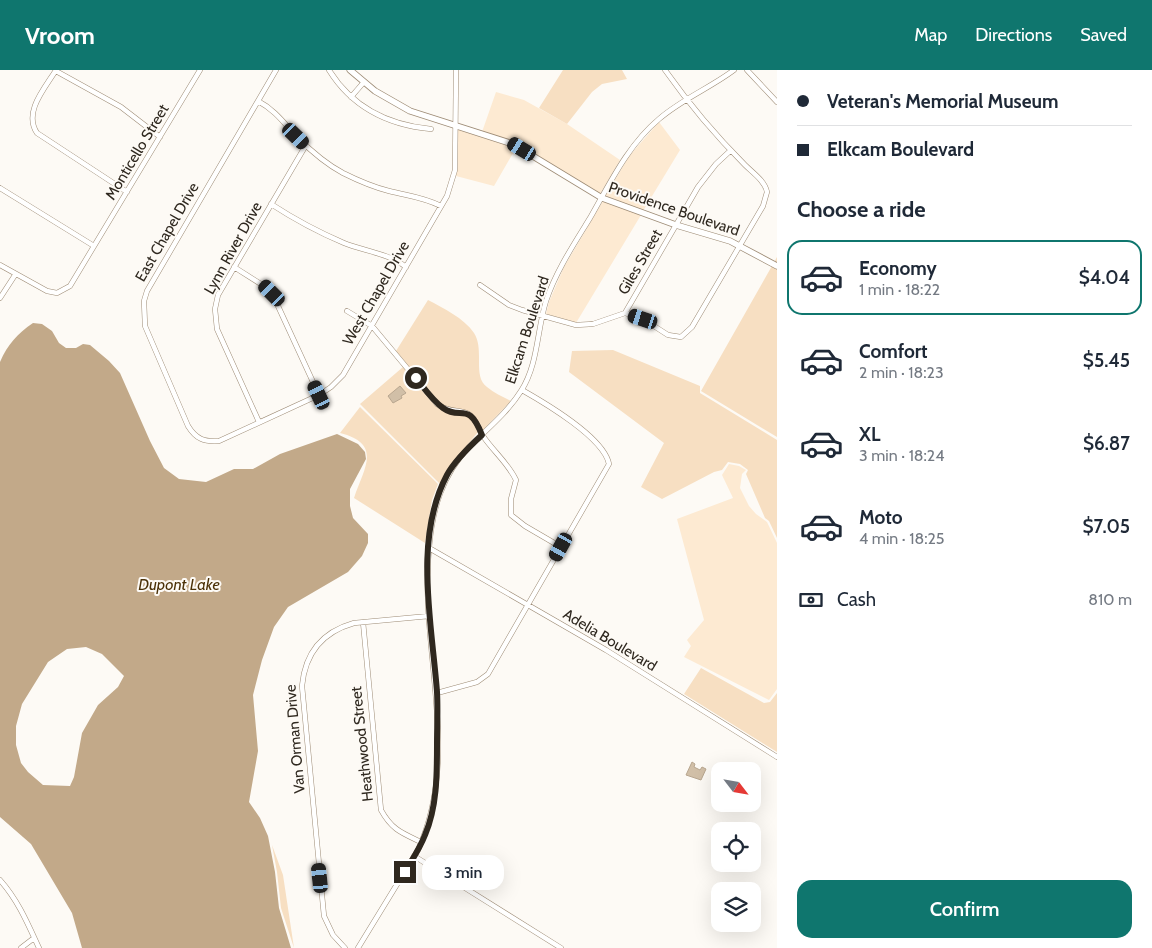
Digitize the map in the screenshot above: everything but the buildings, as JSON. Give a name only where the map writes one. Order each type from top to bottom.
[{"type":"main road","name":"Providence Boulevard","points":[[350,70],[375,91],[410,111],[513,144],[602,198],[676,225],[739,245],[777,266]]},
{"type":"street","points":[[127,192],[37,133],[32,126],[31,116],[34,108],[56,70],[120,107],[160,137]]},
{"type":"street","name":"Monticello Street","points":[[15,275],[57,294],[70,286],[200,70]]},
{"type":"street","name":"East Chapel Drive","points":[[202,440],[192,433],[188,426],[145,326],[144,301],[147,291],[276,70]]},
{"type":"street","points":[[329,70],[344,90],[369,111],[382,118],[412,128],[431,129]]},
{"type":"street","name":"West Chapel Drive","points":[[202,440],[208,442],[219,441],[319,395],[331,387],[343,375],[447,196],[455,170],[456,70]]},
{"type":"street","points":[[480,285],[509,305],[576,325],[593,324],[624,313],[643,319],[668,335],[681,336],[692,327],[763,206],[767,192],[761,181],[730,151],[685,99],[665,70]]},
{"type":"street","name":"Elkcam Boulevard","points":[[358,948],[414,856],[432,814],[438,780],[437,693],[429,616],[428,548],[439,492],[448,473],[482,435],[506,412],[522,390],[529,373],[546,301],[562,265],[628,153],[658,119],[685,99],[722,79],[734,70]]},
{"type":"street","points":[[747,70],[777,102]]},
{"type":"street","points":[[351,97],[364,82]]},
{"type":"street","points":[[258,101],[271,108],[306,145],[342,172],[372,186],[425,198],[441,206]]},
{"type":"street","name":"Lynn River Drive","points":[[259,422],[215,320],[214,309],[218,295],[306,145]]},
{"type":"street","name":"Giles Street","points":[[624,313],[698,187],[716,164],[730,151]]},
{"type":"street","points":[[0,188],[94,246]]},
{"type":"street","points":[[271,204],[317,231],[345,244],[387,257],[406,267]]},
{"type":"street","points":[[0,266],[15,275],[0,298]]},
{"type":"street","points":[[234,267],[272,293],[319,395]]},
{"type":"street","points":[[347,311],[372,326],[438,404],[445,410],[468,414],[478,424],[482,435],[511,470],[516,480],[511,499],[511,515],[525,526],[561,547]]},
{"type":"street","points":[[437,693],[477,682],[488,674],[607,471],[609,464],[602,450],[571,421],[552,407],[522,390]]},
{"type":"street","name":"Adelia Boulevard","points":[[428,548],[606,650],[777,757]]},
{"type":"street","name":"Van Orman Drive","points":[[345,948],[332,935],[324,916],[302,686],[306,660],[313,648],[323,638],[342,626],[362,622],[429,616]]},
{"type":"street","name":"Heathwood Street","points":[[362,622],[381,810],[388,823],[394,828],[421,842]]},
{"type":"street","points":[[414,856],[561,948]]},
{"type":"street","points":[[0,880],[10,891],[39,948]]},
{"type":"street","points":[[21,948],[34,938]]},
{"type":"shaded area","points":[[563,70],[622,70],[627,79],[602,84],[592,92],[567,124],[539,108]]},
{"type":"shaded area","points":[[496,92],[524,100],[567,124],[620,160],[600,194],[514,142],[482,132]]},
{"type":"shaded area","points":[[659,122],[680,150],[643,211],[605,196],[630,155]]},
{"type":"shaded area","points":[[457,129],[516,148],[494,186],[456,176],[458,166]]},
{"type":"shaded area","points":[[603,201],[641,215],[576,323],[546,314],[564,267]]},
{"type":"shaded area","points":[[777,257],[777,437],[701,391]]},
{"type":"shaded area","points":[[428,300],[453,314],[470,328],[479,347],[479,370],[483,382],[487,387],[511,401],[483,430],[478,421],[468,412],[452,409],[439,402],[396,351]]},
{"type":"shaded area","points":[[613,350],[700,386],[700,393],[777,440],[777,538],[769,521],[765,518],[746,474],[748,470],[740,464],[728,462],[722,470],[714,472],[662,499],[641,487],[664,443],[569,372],[572,351]]},
{"type":"shaded area","points":[[403,367],[436,406],[446,412],[466,416],[474,424],[478,432],[447,470],[440,484],[360,404]]},
{"type":"shaded area","points":[[360,407],[438,484],[432,500],[425,543],[354,498],[365,467],[366,450],[362,444],[353,438],[340,433]]},
{"type":"shaded area","points":[[729,464],[746,470],[742,474],[740,488],[749,506],[767,522],[777,543],[777,689],[769,700],[684,657],[691,646],[687,640],[704,620],[677,519],[733,498],[722,475]]},
{"type":"shaded area","points":[[701,668],[764,703],[770,702],[777,693],[777,752],[684,694]]},
{"type":"shaded area","points":[[272,845],[283,875],[294,948],[281,908]]},
{"type":"water","name":"Dupont Lake","points":[[33,323],[42,324],[52,331],[59,343],[66,348],[76,348],[83,344],[90,345],[109,361],[120,373],[164,468],[179,479],[206,482],[234,469],[253,469],[280,454],[337,434],[358,444],[365,452],[366,459],[350,489],[350,506],[353,518],[368,534],[368,543],[362,556],[348,572],[288,607],[274,627],[262,660],[253,695],[258,751],[249,802],[260,818],[268,836],[279,908],[291,948],[82,948],[72,913],[31,844],[0,817],[0,362],[6,350]],"holes":[[[86,647],[102,654],[124,676],[118,687],[98,705],[82,733],[74,777],[70,786],[43,785],[21,763],[16,745],[16,726],[22,704],[48,662],[67,649]]]},
{"type":"route","points":[[405,872],[425,835],[432,814],[438,780],[437,693],[429,616],[428,582],[428,548],[434,512],[439,492],[448,473],[468,448],[482,435],[478,424],[473,418],[468,414],[445,410],[416,378]]}]
